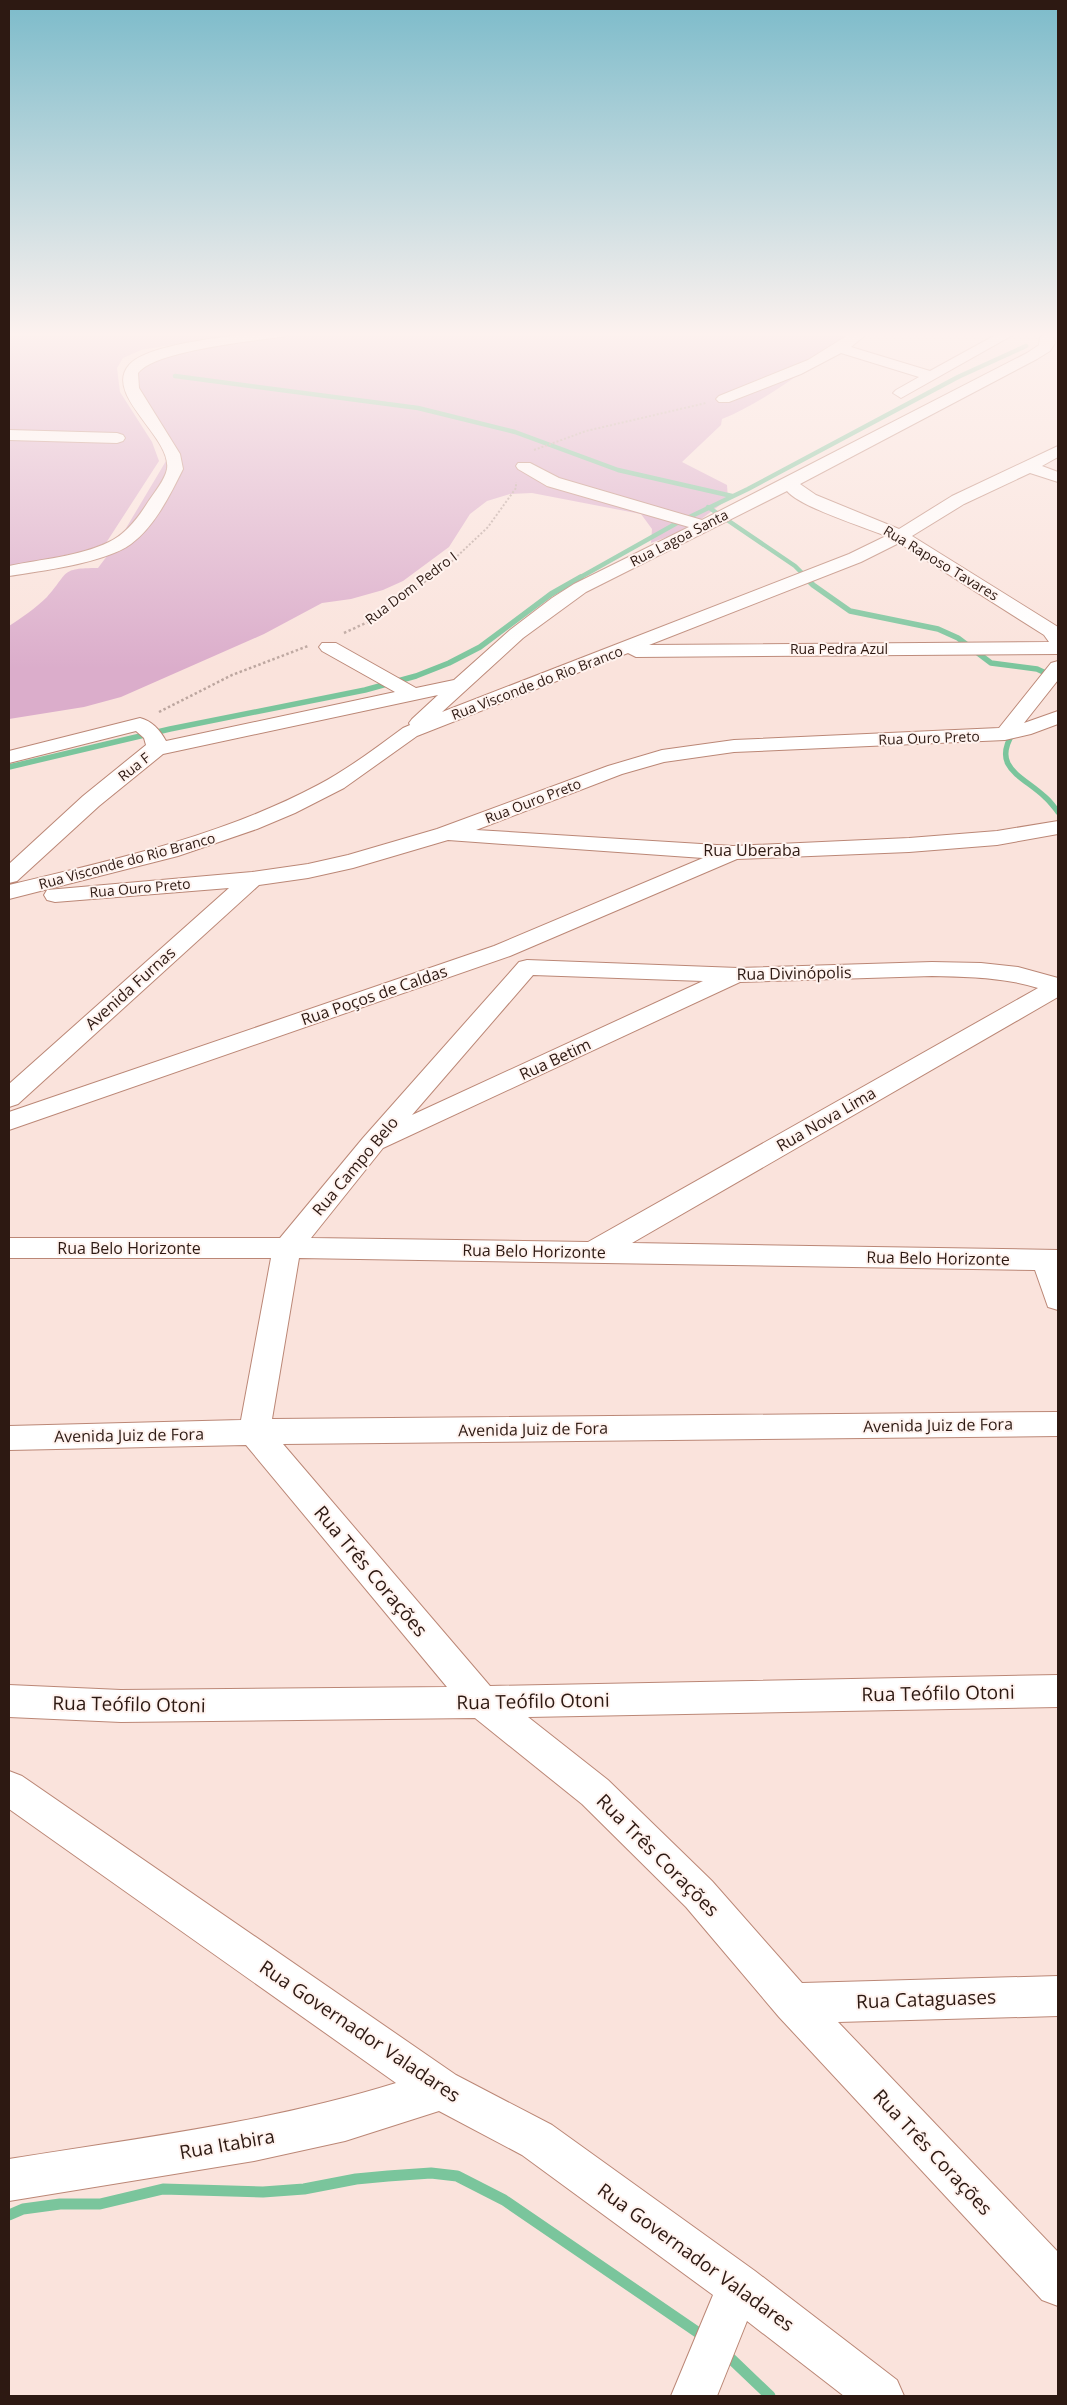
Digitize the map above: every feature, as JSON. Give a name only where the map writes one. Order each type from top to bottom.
[{"type":"street","points":[[9,571],[92,553],[123,542],[142,522],[167,485],[175,469],[172,454],[166,444]]},
{"type":"street","name":"Rua Lagoa Santa","points":[[410,732],[461,684],[559,601],[580,588],[864,444]]},
{"type":"street","name":"Rua Visconde do Rio Branco","points":[[9,892],[170,852],[243,828],[327,789],[367,764],[410,732],[820,572],[900,536],[958,500],[1029,467],[1058,450]]},
{"type":"street","points":[[524,466],[553,482],[704,526]]},
{"type":"street","points":[[1029,467],[1058,477]]},
{"type":"street","name":"Rua Raposo Tavares","points":[[790,483],[797,492],[900,536],[1051,631],[1058,640]]},
{"type":"street","points":[[333,641],[411,693]]},
{"type":"street","name":"Rua Pedra Azul","points":[[619,651],[1058,648]]},
{"type":"street","points":[[1005,734],[1058,667]]},
{"type":"street","points":[[156,749],[411,693],[461,684]]},
{"type":"street","name":"Rua Ouro Preto","points":[[9,897],[252,879],[326,867],[445,834],[615,770],[662,756],[687,751],[734,746],[1005,734],[1024,730],[1058,717]]},
{"type":"street","points":[[9,757],[140,724]]},
{"type":"street","name":"Rua F","points":[[9,876],[90,801],[156,749],[155,739],[140,724]]},
{"type":"street","name":"Rua Uberaba","points":[[445,834],[733,853],[908,845],[997,838],[1058,828]]},
{"type":"street","name":"Rua Poços de Caldas","points":[[9,1121],[502,950],[733,853]]},
{"type":"street","name":"Avenida Furnas","points":[[9,1098],[252,879]]},
{"type":"street","points":[[502,950],[527,967]]},
{"type":"street","name":"Rua Divinópolis","points":[[527,967],[738,975],[932,969],[981,970],[1018,974],[1058,986]]},
{"type":"street","name":"Rua Campo Belo","points":[[254,1432],[287,1248],[372,1144],[527,967]]},
{"type":"street","name":"Rua Betim","points":[[372,1144],[738,975]]},
{"type":"street","name":"Rua Nova Lima","points":[[593,1252],[1058,986]]},
{"type":"street","name":"Rua Belo Horizonte","points":[[9,1248],[287,1248],[1052,1260]]},
{"type":"street","points":[[1052,1260],[1058,1299]]},
{"type":"street","name":"Avenida Juiz de Fora","points":[[9,1438],[254,1432],[1058,1424]]},
{"type":"street","name":"Rua Três Corações","points":[[254,1432],[482,1702],[595,1792],[699,1894],[793,2003],[1058,2284]]},
{"type":"street","name":"Rua Teófilo Otoni","points":[[9,1701],[121,1706],[482,1702],[1058,1691]]},
{"type":"street","name":"Rua Governador Valadares","points":[[9,1788],[441,2090],[537,2140],[739,2287],[881,2396]]},
{"type":"street","name":"Rua Cataguases","points":[[793,2003],[1058,1996]]},
{"type":"street","name":"Rua Itabira","points":[[9,2180],[263,2138],[344,2120],[441,2090]]},
{"type":"street","points":[[694,2396],[739,2287]]},
{"type":"path","points":[[524,466],[563,444]]},
{"type":"path","name":"Rua Dom Pedro I","points":[[333,641],[370,621],[450,563],[488,527],[516,488],[524,466]]},
{"type":"path","points":[[140,724],[195,690],[224,676],[309,645]]},
{"type":"shaded area","points":[[9,444],[153,444],[159,461],[106,543],[85,551],[9,567]]},
{"type":"shaded area","points":[[162,444],[701,444],[682,462],[727,485],[728,499],[688,529],[651,543],[652,529],[641,514],[532,493],[510,494],[487,501],[470,514],[449,547],[403,581],[383,590],[351,599],[322,603],[264,634],[121,697],[84,707],[9,719],[9,626],[43,601],[66,574],[77,569],[98,568],[119,540],[166,461]]},
{"type":"waterway","points":[[548,444],[618,470],[732,496]]},
{"type":"waterway","points":[[709,508],[832,444]]},
{"type":"waterway","points":[[579,578],[677,523],[709,508]]},
{"type":"waterway","points":[[709,508],[795,566],[807,578]]},
{"type":"waterway","points":[[9,767],[170,729],[365,690],[416,676],[449,663],[480,647],[551,594],[581,577]]},
{"type":"waterway","points":[[805,577],[813,585],[850,611],[938,629],[958,638],[991,663],[1037,669],[1052,676]]},
{"type":"waterway","points":[[1013,733],[1007,745],[1006,755],[1008,763],[1019,777],[1047,799],[1058,812]]},
{"type":"waterway","points":[[9,2215],[23,2209],[60,2204],[100,2204],[163,2189],[263,2192],[304,2189],[356,2179],[388,2176],[431,2173],[457,2176],[504,2200],[706,2338]]},
{"type":"waterway","points":[[725,2353],[770,2396]]}]
